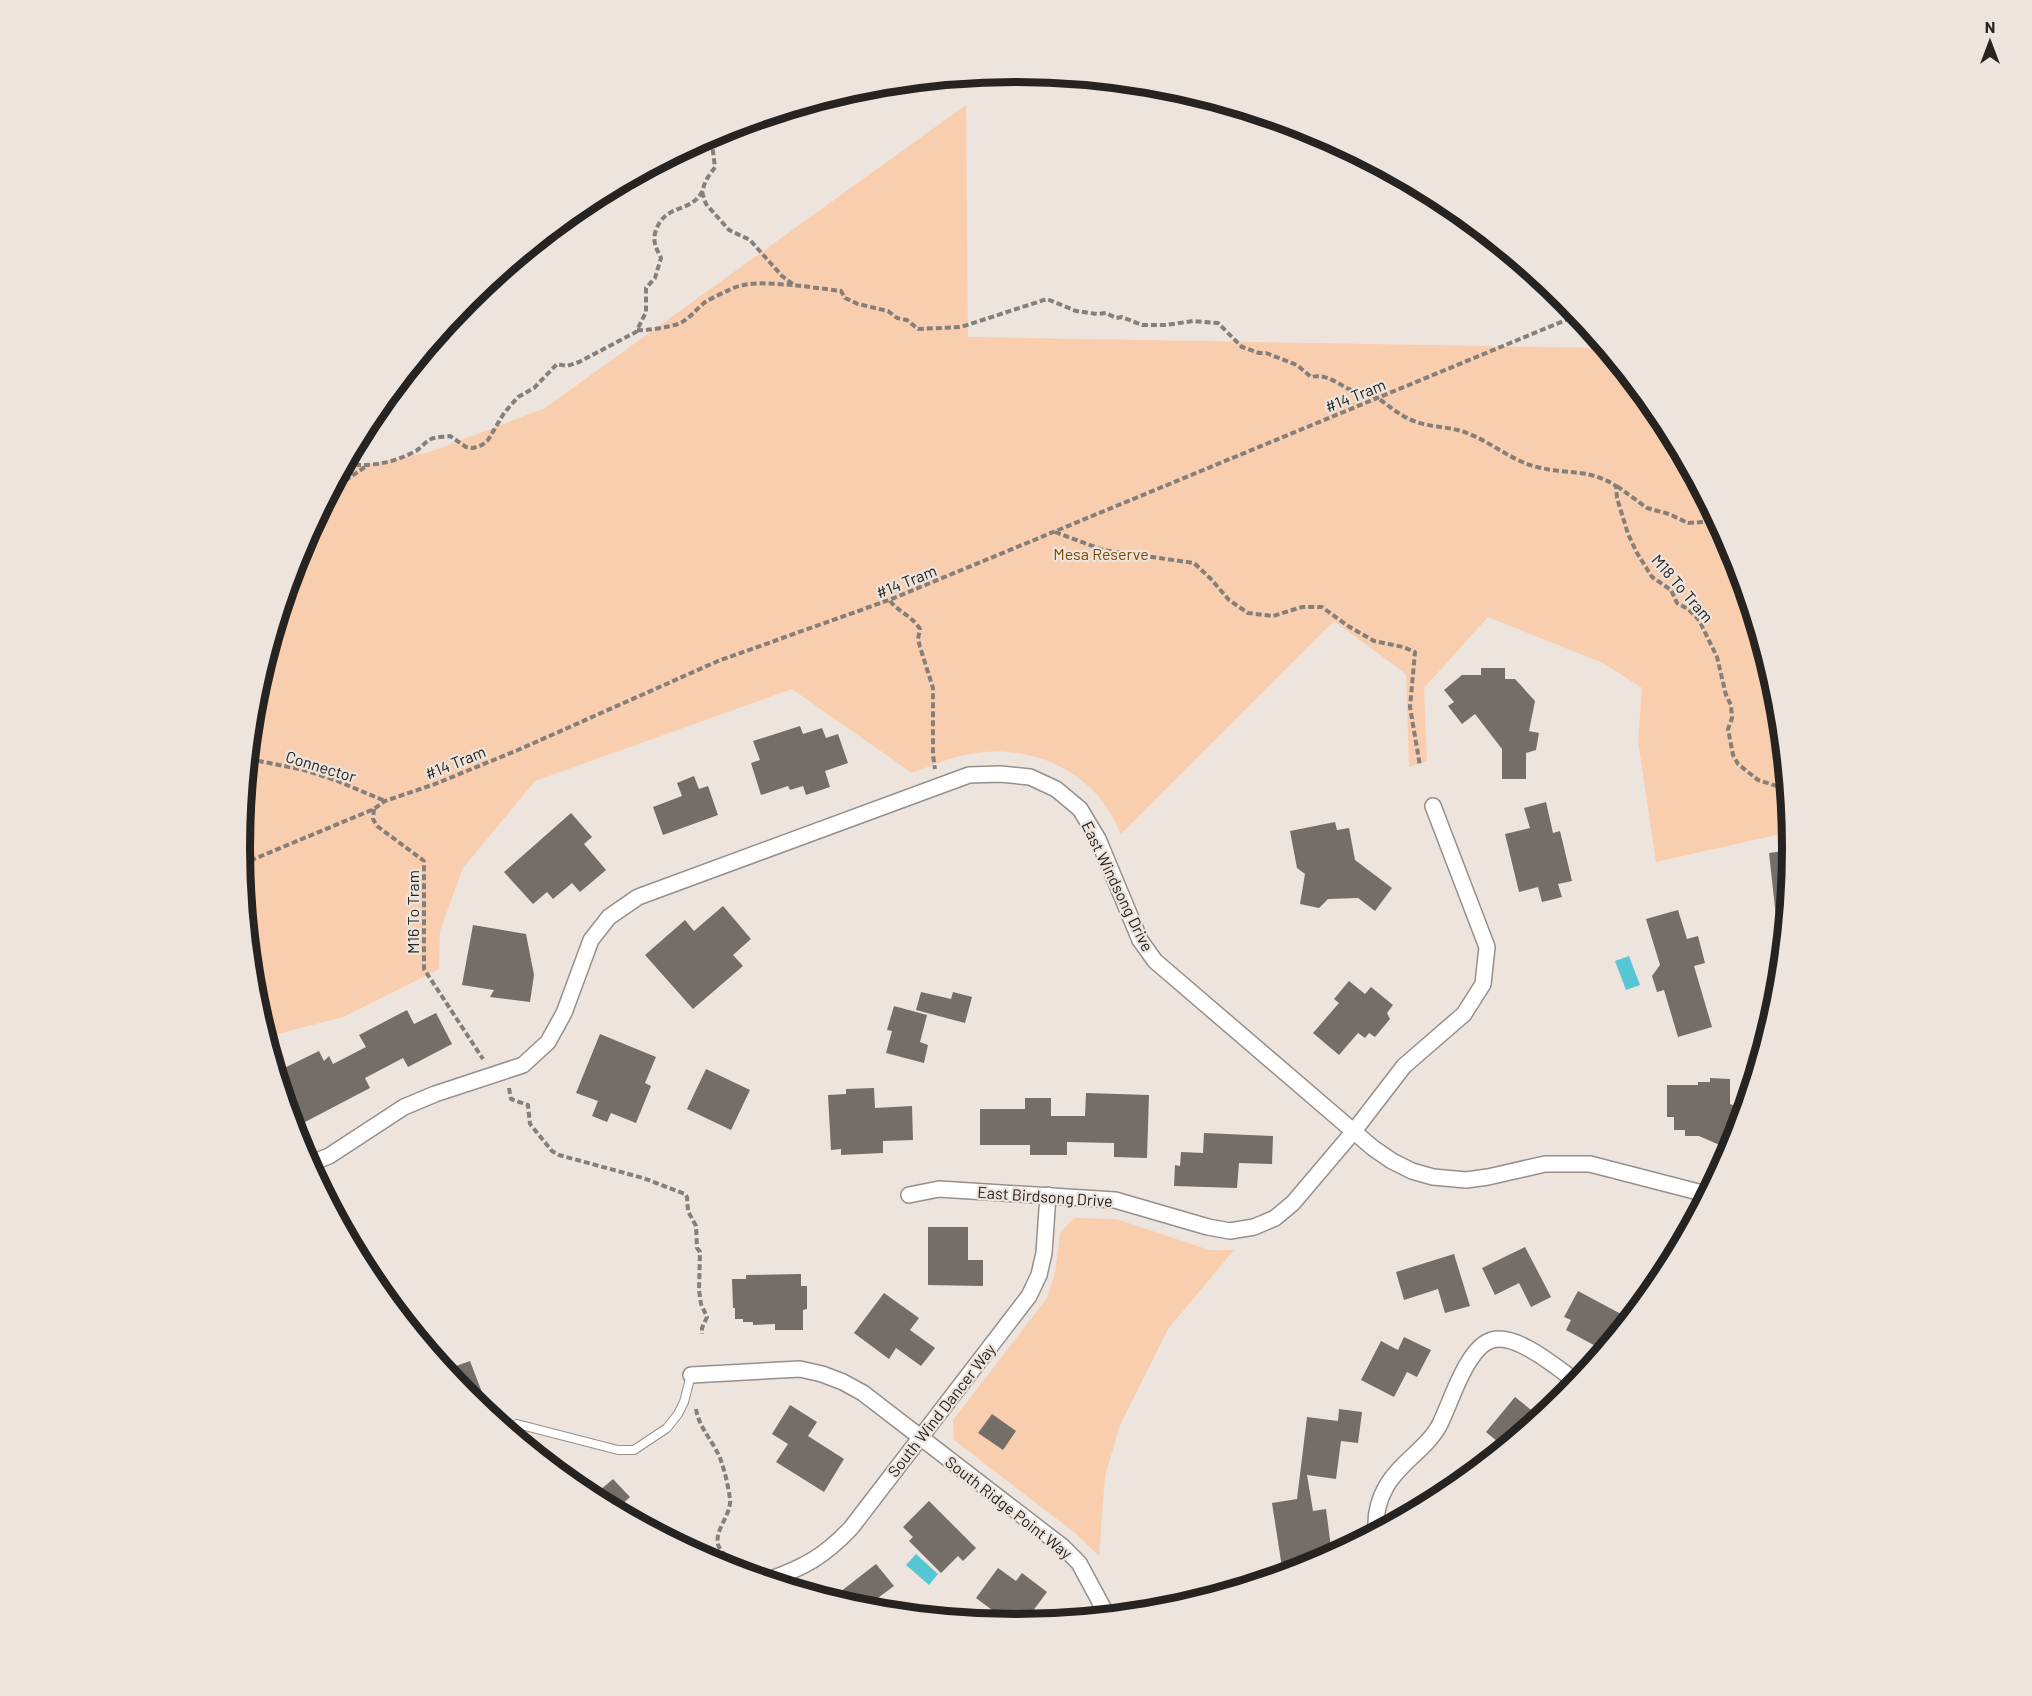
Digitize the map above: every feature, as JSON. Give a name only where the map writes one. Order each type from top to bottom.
[{"type":"street","name":"East Windsong Drive","points":[[318,1161],[329,1156],[404,1107],[435,1094],[523,1065],[548,1042],[559,1023],[591,940],[609,917],[638,897],[969,775],[1000,774],[1030,777],[1056,789],[1080,809],[1098,839],[1140,939],[1155,961],[1392,1161],[1412,1171],[1433,1177],[1466,1180],[1545,1164],[1590,1164],[1700,1192]]},
{"type":"street","name":"East Birdsong Drive","points":[[909,1195],[939,1188],[1115,1200],[1208,1227],[1230,1231],[1254,1227],[1275,1218],[1293,1203],[1354,1131],[1404,1066],[1464,1014],[1483,984],[1487,947],[1433,806]]},
{"type":"street","name":"South Wind Dancer Way","points":[[780,1576],[817,1559],[836,1545],[1029,1296],[1039,1275],[1044,1253],[1048,1195]]},
{"type":"street","points":[[1375,1524],[1379,1501],[1387,1485],[1438,1427],[1470,1360],[1483,1344],[1507,1339],[1526,1347],[1569,1377]]},
{"type":"street","name":"South Ridge Point Way","points":[[692,1375],[800,1369],[822,1374],[863,1393],[1063,1547],[1079,1563],[1103,1608]]},
{"type":"lane","points":[[517,1424],[618,1450],[634,1450],[667,1428],[678,1414],[692,1375]]},
{"type":"path","points":[[712,146],[715,167],[704,184],[702,192],[706,204],[729,230],[750,240],[782,276],[794,285]]},
{"type":"path","points":[[637,330],[646,312],[646,288],[655,278],[661,258],[655,247],[654,236],[659,223],[664,215],[686,207],[702,192]]},
{"type":"path","points":[[353,465],[366,466],[393,460],[415,451],[431,439],[450,436],[466,447],[482,446],[504,413],[518,397],[534,388],[557,364],[567,366],[579,362],[637,330],[649,331],[678,324],[704,303],[730,289],[752,283],[841,291],[845,298],[858,304],[888,311],[897,318],[907,320],[918,329],[961,327],[1047,299],[1076,311],[1097,314],[1106,312],[1116,318],[1122,317],[1142,325],[1166,326],[1193,321],[1218,323],[1242,347],[1297,365],[1311,377],[1318,375],[1352,391],[1378,398],[1405,418],[1424,426],[1467,433],[1534,466],[1556,472],[1585,472],[1606,480],[1647,508],[1669,514],[1688,523],[1708,522]]},
{"type":"path","name":"#14 Tram","points":[[250,860],[374,809],[385,801],[435,784],[518,750],[718,661],[889,600],[1569,319]]},
{"type":"path","points":[[345,480],[366,466]]},
{"type":"path","name":"M18 To Tram","points":[[1616,486],[1617,498],[1628,534],[1637,553],[1652,577],[1671,590],[1677,603],[1688,609],[1699,620],[1717,657],[1726,695],[1731,705],[1732,718],[1728,729],[1733,755],[1738,764],[1758,780],[1779,787]]},
{"type":"path","points":[[1054,532],[1103,550],[1194,563],[1229,600],[1248,613],[1273,616],[1302,607],[1322,607],[1374,641],[1415,652],[1410,707],[1420,766]]},
{"type":"path","points":[[889,600],[897,609],[916,622],[920,629],[918,639],[933,688],[935,769]]},
{"type":"path","name":"Connector","points":[[256,760],[304,770],[385,801]]},
{"type":"path","name":"M16 To Tram","points":[[374,809],[373,819],[377,826],[424,861],[424,969],[483,1059]]},
{"type":"path","points":[[509,1088],[511,1099],[528,1105],[530,1124],[552,1151],[559,1155],[643,1178],[685,1194],[688,1210],[696,1226],[697,1248],[700,1252],[699,1290],[701,1304],[707,1317],[702,1334]]},
{"type":"path","points":[[696,1407],[704,1430],[720,1457],[730,1501],[729,1513],[718,1541],[719,1548],[727,1556]]},
{"type":"green space","name":"Mesa Reserve","points":[[966,105],[968,337],[1596,348],[1623,382],[1679,465],[1703,509],[1741,602],[1767,699],[1775,748],[1781,834],[1656,862],[1638,741],[1642,688],[1603,663],[1488,617],[1424,688],[1427,761],[1409,767],[1406,674],[1334,621],[1121,834],[1108,809],[1095,792],[1062,767],[1023,754],[982,752],[955,758],[912,773],[792,689],[535,781],[463,868],[440,931],[439,969],[343,1017],[274,1035],[257,948],[252,898],[250,848],[252,798],[265,699],[291,602],[309,555],[329,509],[351,468],[430,452],[545,408]]},
{"type":"green space","points":[[1074,1218],[1116,1219],[1209,1250],[1234,1250],[1168,1329],[1120,1425],[1105,1476],[1099,1556],[1075,1533],[954,1440],[953,1420],[1047,1298],[1055,1273],[1060,1233]]},
{"type":"water","points":[[1629,956],[1640,985],[1626,990],[1615,961]]},
{"type":"water","points":[[916,1554],[938,1574],[929,1585],[906,1565]]},
{"type":"building","points":[[1481,668],[1505,668],[1505,679],[1515,679],[1535,701],[1529,731],[1539,733],[1536,750],[1526,753],[1526,779],[1502,779],[1502,749],[1475,714],[1462,724],[1448,706],[1454,702],[1444,690],[1462,675],[1481,675]]},
{"type":"building","points":[[800,726],[803,734],[822,728],[826,738],[838,734],[848,763],[825,771],[830,787],[806,795],[803,786],[790,790],[788,786],[761,795],[751,763],[760,760],[753,741]]},
{"type":"building","points":[[694,776],[699,789],[708,786],[718,815],[663,835],[653,807],[682,796],[677,783]]},
{"type":"building","points":[[1546,802],[1553,833],[1560,831],[1572,881],[1558,884],[1562,897],[1542,902],[1538,887],[1519,892],[1505,834],[1530,828],[1524,808]]},
{"type":"building","points":[[571,813],[592,837],[584,844],[606,870],[580,892],[572,883],[553,899],[547,892],[533,904],[504,872]]},
{"type":"building","points":[[1335,822],[1337,830],[1349,828],[1355,860],[1392,888],[1375,911],[1358,898],[1328,899],[1319,908],[1300,904],[1305,874],[1297,868],[1290,831]]},
{"type":"building","points":[[1782,851],[1777,926],[1777,926],[1769,853]]},
{"type":"building","points":[[723,906],[751,939],[733,955],[743,966],[693,1009],[645,955],[685,920],[694,931]]},
{"type":"building","points":[[1678,910],[1687,939],[1698,936],[1705,963],[1694,966],[1712,1027],[1678,1037],[1664,990],[1657,992],[1652,976],[1660,965],[1646,919]]},
{"type":"building","points":[[473,925],[526,934],[534,975],[530,1002],[490,997],[494,990],[462,985]]},
{"type":"building","points":[[1349,981],[1365,994],[1371,987],[1393,1005],[1387,1013],[1390,1019],[1375,1037],[1369,1033],[1365,1038],[1358,1033],[1339,1055],[1313,1033],[1339,1003],[1334,999]]},
{"type":"building","points":[[921,992],[951,999],[953,992],[972,997],[965,1023],[916,1010]]},
{"type":"building","points":[[894,1006],[927,1015],[920,1042],[928,1045],[924,1063],[886,1053],[892,1031],[887,1030]]},
{"type":"building","points":[[407,1010],[414,1024],[436,1013],[452,1044],[408,1067],[403,1058],[365,1078],[370,1088],[305,1122],[300,1119],[283,1068],[319,1051],[324,1061],[329,1056],[333,1064],[366,1047],[359,1035]]},
{"type":"building","points":[[600,1034],[656,1057],[645,1083],[651,1086],[636,1123],[611,1113],[607,1122],[592,1116],[598,1101],[576,1093]]},
{"type":"building","points":[[706,1069],[750,1090],[731,1130],[687,1109]]},
{"type":"building","points":[[1710,1078],[1730,1079],[1730,1104],[1736,1107],[1721,1146],[1699,1136],[1685,1136],[1685,1130],[1674,1130],[1674,1117],[1667,1117],[1667,1085],[1698,1085],[1698,1082],[1710,1082]]},
{"type":"building","points":[[874,1088],[875,1108],[912,1106],[913,1140],[883,1141],[883,1153],[841,1155],[841,1149],[831,1150],[828,1095],[846,1094],[846,1089]]},
{"type":"building","points":[[1086,1093],[1149,1095],[1147,1158],[1114,1157],[1114,1143],[1067,1142],[1067,1155],[1030,1155],[1030,1145],[980,1145],[980,1109],[1025,1109],[1025,1098],[1051,1098],[1051,1116],[1085,1116]]},
{"type":"building","points":[[1204,1133],[1273,1136],[1272,1164],[1239,1163],[1237,1188],[1174,1186],[1175,1165],[1180,1166],[1181,1152],[1203,1153]]},
{"type":"building","points":[[928,1227],[968,1227],[968,1260],[983,1260],[983,1286],[928,1285]]},
{"type":"building","points":[[1525,1247],[1551,1297],[1531,1307],[1519,1283],[1495,1295],[1482,1268]]},
{"type":"building","points":[[1454,1254],[1470,1306],[1445,1313],[1438,1289],[1404,1300],[1396,1272]]},
{"type":"building","points":[[801,1274],[801,1286],[807,1286],[807,1309],[803,1310],[803,1330],[775,1330],[775,1324],[753,1325],[753,1322],[735,1319],[732,1279],[746,1279],[746,1275]]},
{"type":"building","points":[[1578,1291],[1621,1314],[1597,1347],[1566,1330],[1571,1320],[1564,1317]]},
{"type":"building","points":[[884,1293],[919,1318],[910,1330],[935,1348],[921,1366],[896,1348],[889,1359],[854,1333]]},
{"type":"building","points":[[1404,1337],[1431,1350],[1417,1377],[1407,1372],[1394,1397],[1361,1380],[1381,1341],[1398,1350]]},
{"type":"building","points":[[470,1361],[484,1398],[475,1389],[454,1367]]},
{"type":"building","points":[[1515,1397],[1534,1412],[1498,1442],[1486,1432]]},
{"type":"building","points":[[790,1405],[817,1422],[808,1436],[844,1459],[824,1492],[776,1462],[788,1444],[772,1434]]},
{"type":"building","points":[[1339,1409],[1362,1412],[1358,1443],[1341,1441],[1336,1479],[1307,1475],[1313,1511],[1326,1509],[1331,1546],[1282,1565],[1272,1503],[1297,1499],[1307,1417],[1338,1421]]},
{"type":"building","points":[[992,1414],[1016,1431],[1003,1450],[978,1433]]},
{"type":"building","points":[[613,1479],[630,1497],[622,1504],[600,1490]]},
{"type":"building","points":[[929,1501],[976,1548],[963,1561],[958,1556],[941,1573],[909,1541],[913,1537],[903,1527]]},
{"type":"building","points":[[876,1564],[894,1586],[875,1600],[840,1592]]},
{"type":"building","points":[[998,1568],[1016,1581],[1022,1573],[1047,1592],[1031,1613],[996,1613],[976,1598]]}]
